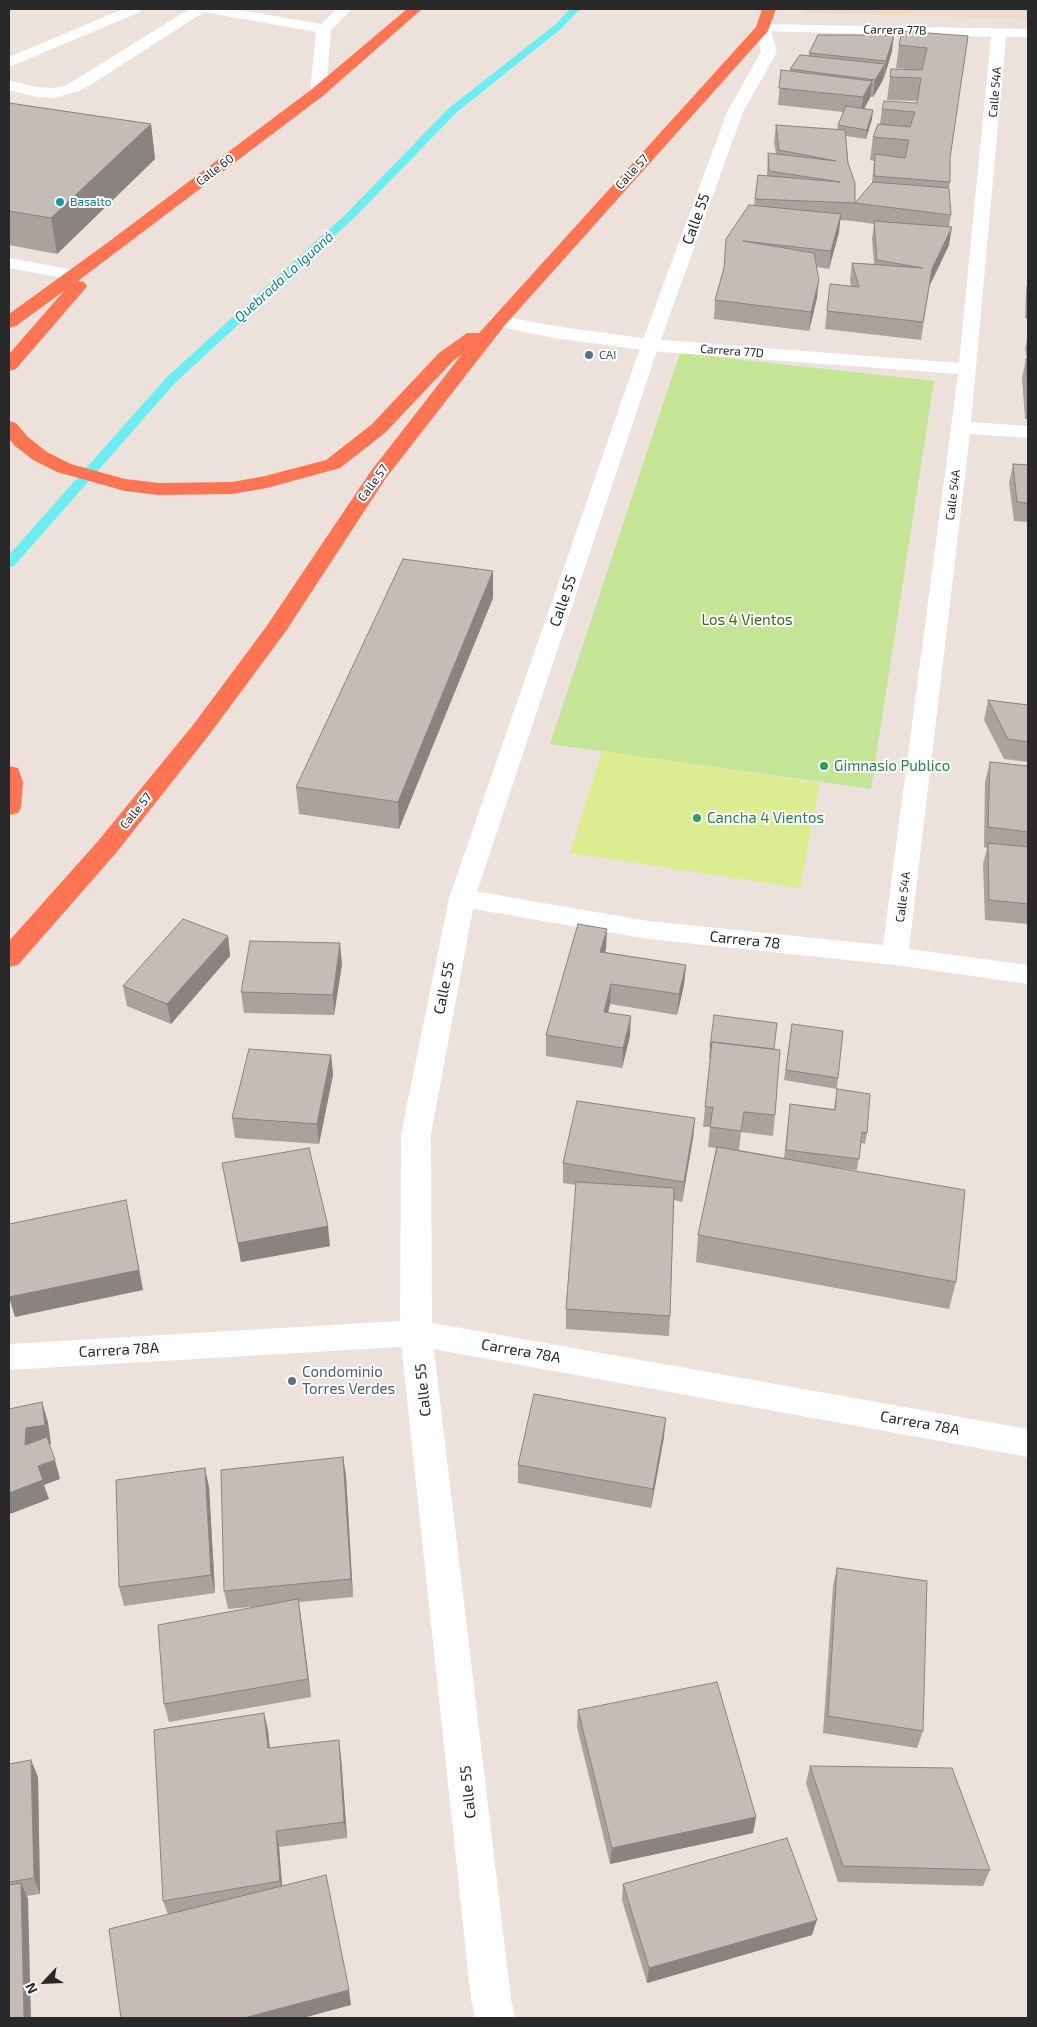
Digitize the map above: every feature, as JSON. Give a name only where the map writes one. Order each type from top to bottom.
[{"type":"highway","name":"Calle 60","points":[[9,322],[318,92],[415,9]]},
{"type":"highway","name":"Calle 57","points":[[9,958],[108,847],[201,730],[275,631],[378,475],[498,321],[766,18]]},
{"type":"highway","points":[[9,365],[112,247]]},
{"type":"highway","points":[[9,427],[21,441],[40,456],[64,468],[125,485],[159,489],[195,490],[241,486],[293,476],[333,464],[378,429],[446,357],[498,321]]},
{"type":"highway","points":[[9,806],[10,778]]},
{"type":"street","points":[[9,62],[135,9]]},
{"type":"street","points":[[9,85],[36,92],[53,93],[73,88],[88,81],[199,9]]},
{"type":"street","points":[[210,9],[324,29]]},
{"type":"street","points":[[318,92],[324,29],[345,9]]},
{"type":"street","name":"Carrera 77B","points":[[766,18],[1028,33]]},
{"type":"street","name":"Calle 55","points":[[495,2018],[488,1980],[416,1333],[416,1134],[462,898],[650,345],[735,112],[769,52],[766,18]]},
{"type":"street","name":"Calle 54A","points":[[895,956],[968,369],[999,32]]},
{"type":"street","points":[[9,263],[74,275]]},
{"type":"street","name":"Carrera 77D","points":[[498,321],[547,331],[650,345],[968,369]]},
{"type":"street","points":[[961,427],[1028,432]]},
{"type":"street","name":"Carrera 78","points":[[462,898],[648,930],[895,956],[1028,974]]},
{"type":"street","name":"Carrera 78A","points":[[9,1357],[416,1333],[1028,1442]]},
{"type":"shaded area","points":[[805,9],[1028,9],[1028,19],[803,13]]},
{"type":"green space","name":"Los 4 Vientos","points":[[680,353],[934,381],[871,789],[550,744]]},
{"type":"green space","name":"Cancha 4 Vientos","points":[[602,751],[820,783],[800,888],[570,853]]},
{"type":"building","points":[[902,31],[968,36],[950,158],[950,182],[874,176],[875,154],[905,158],[909,140],[873,137],[878,124],[910,127],[915,112],[882,109],[884,101],[917,103],[921,78],[890,77],[891,69],[922,70],[927,48],[899,45]]},
{"type":"building","points":[[818,35],[894,35],[886,61],[809,53]]},
{"type":"building","points":[[800,55],[885,64],[875,80],[790,69]]},
{"type":"building","points":[[781,70],[872,81],[863,97],[779,88]]},
{"type":"building","points":[[9,103],[151,124],[51,218],[9,211]]},
{"type":"building","points":[[846,106],[873,110],[867,130],[838,125]]},
{"type":"building","points":[[776,125],[845,130],[848,163],[855,183],[855,203],[755,199],[758,175],[840,182],[769,171],[768,153],[836,161],[779,150]]},
{"type":"building","points":[[873,182],[949,188],[951,215],[855,203]]},
{"type":"building","points":[[749,205],[841,214],[831,251],[743,241],[814,253],[819,280],[811,312],[715,300],[724,268],[726,239]]},
{"type":"building","points":[[874,221],[952,227],[932,269],[923,322],[827,311],[830,284],[859,287],[852,263],[923,268],[877,260]]},
{"type":"building","points":[[1028,287],[1028,309],[1027,309]]},
{"type":"building","points":[[1026,359],[1028,360],[1028,391]]},
{"type":"building","points":[[1013,464],[1028,465],[1028,503],[1017,502]]},
{"type":"building","points":[[403,559],[493,571],[398,802],[296,787]]},
{"type":"building","points":[[988,700],[1028,705],[1028,742],[1008,739]]},
{"type":"building","points":[[990,762],[1028,766],[1028,832],[988,827]]},
{"type":"building","points":[[988,843],[1028,847],[1028,904],[989,900]]},
{"type":"building","points":[[183,919],[228,936],[167,1004],[123,986]]},
{"type":"building","points":[[578,924],[607,929],[600,952],[686,965],[679,994],[611,984],[604,1012],[631,1016],[623,1048],[546,1035]]},
{"type":"building","points":[[250,941],[340,943],[333,995],[241,992]]},
{"type":"building","points":[[714,1015],[777,1023],[774,1049],[712,1042],[710,1047]]},
{"type":"building","points":[[792,1024],[843,1031],[838,1078],[786,1070]]},
{"type":"building","points":[[712,1042],[780,1050],[775,1115],[744,1112],[741,1131],[710,1127],[713,1107],[705,1107]]},
{"type":"building","points":[[249,1049],[331,1055],[317,1124],[232,1118]]},
{"type":"building","points":[[837,1089],[870,1094],[867,1133],[862,1132],[859,1159],[786,1150],[790,1104],[835,1110]]},
{"type":"building","points":[[577,1101],[695,1118],[684,1182],[563,1163]]},
{"type":"building","points":[[717,1147],[965,1190],[956,1282],[698,1235]]},
{"type":"building","points":[[309,1148],[328,1226],[238,1243],[222,1163]]},
{"type":"building","points":[[576,1182],[674,1188],[670,1316],[566,1309]]},
{"type":"building","points":[[126,1200],[139,1270],[9,1297],[9,1224]]},
{"type":"building","points":[[534,1394],[666,1418],[653,1489],[518,1465]]},
{"type":"building","points":[[42,1402],[45,1425],[26,1428],[25,1445],[47,1437],[55,1460],[38,1466],[43,1480],[9,1493],[9,1409]]},
{"type":"building","points":[[343,1457],[351,1579],[224,1591],[221,1470]]},
{"type":"building","points":[[205,1468],[211,1575],[119,1587],[116,1480]]},
{"type":"building","points":[[837,1568],[927,1581],[923,1731],[828,1716]]},
{"type":"building","points":[[298,1599],[308,1679],[164,1704],[158,1625]]},
{"type":"building","points":[[717,1682],[756,1817],[612,1848],[578,1710]]},
{"type":"building","points":[[264,1713],[268,1748],[339,1740],[344,1822],[276,1831],[280,1881],[163,1901],[154,1730]]},
{"type":"building","points":[[31,1760],[34,1878],[9,1882],[9,1764]]},
{"type":"building","points":[[810,1766],[952,1768],[990,1870],[843,1866]]},
{"type":"building","points":[[787,1838],[817,1920],[649,1968],[623,1884]]},
{"type":"building","points":[[326,1875],[349,1990],[244,2018],[121,2018],[109,1929]]},
{"type":"building","points":[[21,1883],[24,2018],[9,2018],[9,1885]]},
{"type":"waterway","name":"Quebrada La Iguaná","points":[[9,563],[171,380],[351,215],[453,110],[559,26],[575,9]]},
{"type":"place","name":"Basalto","points":[[60,202]]},
{"type":"place","name":"CAI","points":[[589,355]]},
{"type":"place","name":"Gimnasio Publico","points":[[824,766]]},
{"type":"place","name":"Cancha 4 Vientos","points":[[697,818]]},
{"type":"place","name":"Condominio Torres Verdes","points":[[292,1381]]}]
